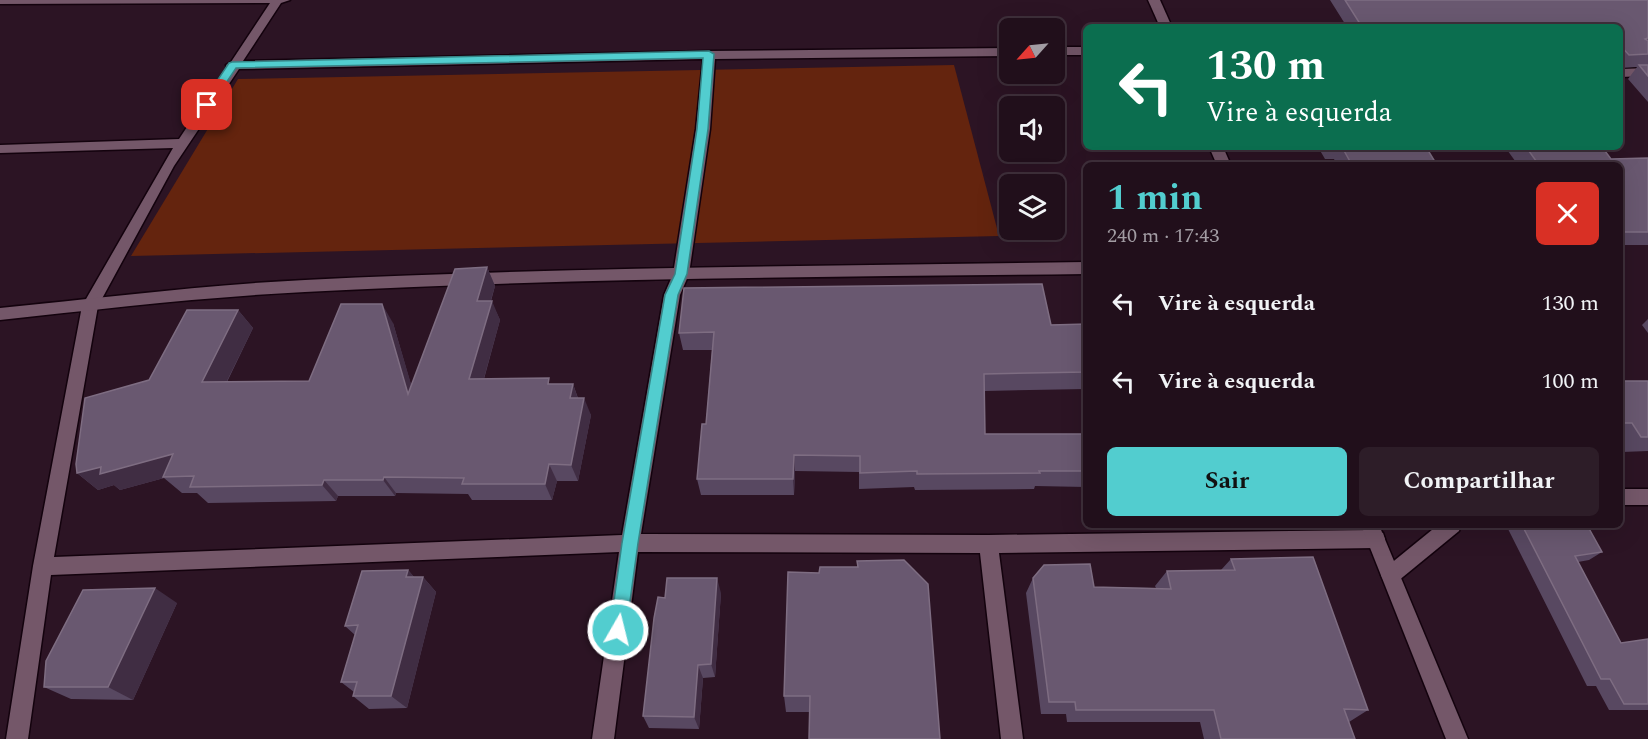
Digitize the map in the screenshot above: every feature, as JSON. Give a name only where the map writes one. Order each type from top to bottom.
[{"type":"street","points":[[17,739],[43,566],[90,306],[183,142],[232,65],[278,0]]},
{"type":"street","points":[[0,1],[289,0]]},
{"type":"street","points":[[1154,0],[1165,24]]},
{"type":"street","points":[[1065,51],[1083,51]]},
{"type":"street","points":[[232,65],[709,54],[999,52]]},
{"type":"street","points":[[603,739],[630,543],[672,295],[681,274],[703,129],[709,54]]},
{"type":"street","points":[[1623,73],[1648,72]]},
{"type":"street","points":[[0,149],[183,142]]},
{"type":"street","points":[[0,314],[172,296],[304,286],[681,274],[1083,268]]},
{"type":"street","points":[[1623,497],[1648,496]]},
{"type":"street","points":[[1391,575],[1448,528]]},
{"type":"street","points":[[43,566],[630,543],[988,544],[1373,532],[1457,739]]},
{"type":"street","points":[[988,544],[1012,739]]},
{"type":"shaded area","points":[[954,65],[999,236],[131,256],[238,79]]},
{"type":"building","points":[[1345,0],[1648,0],[1648,38],[1645,39],[1648,41],[1648,54],[1629,55],[1623,48],[1623,24],[1360,24]]},
{"type":"building","points":[[1639,65],[1648,65],[1648,76]]},
{"type":"building","points":[[1344,150],[1428,150],[1435,162],[1350,162]]},
{"type":"building","points":[[1528,150],[1604,150],[1611,159],[1648,158],[1648,232],[1623,232],[1623,162],[1537,162]]},
{"type":"building","points":[[487,267],[477,301],[492,301],[469,379],[549,378],[548,384],[573,384],[570,398],[584,398],[571,465],[549,464],[545,484],[462,484],[464,478],[384,477],[383,480],[324,480],[322,485],[190,487],[194,476],[163,477],[173,454],[100,474],[101,467],[77,473],[76,464],[85,398],[149,380],[187,310],[238,310],[202,382],[309,381],[341,304],[382,304],[408,394],[455,269]]},
{"type":"building","points":[[1042,284],[1051,325],[1083,324],[1083,372],[984,374],[985,434],[1083,434],[1083,471],[860,473],[860,456],[794,455],[793,479],[697,479],[702,424],[706,424],[714,332],[679,333],[684,288]]},
{"type":"building","points":[[1623,381],[1648,381],[1648,437],[1641,437],[1632,423],[1623,423]]},
{"type":"building","points":[[1524,528],[1589,528],[1602,552],[1575,556],[1621,643],[1648,639],[1648,704],[1624,704],[1610,679],[1601,679]]},
{"type":"building","points":[[1313,557],[1368,710],[1344,709],[1355,739],[1221,739],[1214,710],[1076,710],[1075,702],[1049,702],[1033,578],[1044,565],[1090,564],[1094,587],[1171,589],[1167,571],[1235,570],[1231,559]]},
{"type":"building","points":[[904,560],[928,584],[940,739],[809,739],[810,696],[784,696],[788,572],[819,573],[820,567],[858,567],[857,561]]},
{"type":"building","points":[[408,570],[406,577],[423,577],[391,696],[353,696],[357,682],[341,682],[358,625],[345,626],[362,571]]},
{"type":"building","points":[[667,578],[717,578],[711,664],[698,665],[694,717],[643,716],[654,618],[658,597],[665,598]]},
{"type":"building","points":[[155,588],[108,687],[44,687],[46,661],[83,590]]},
{"type":"route","points":[[207,105],[232,65],[709,54],[703,129],[681,274],[672,295],[630,543],[618,630]]}]
